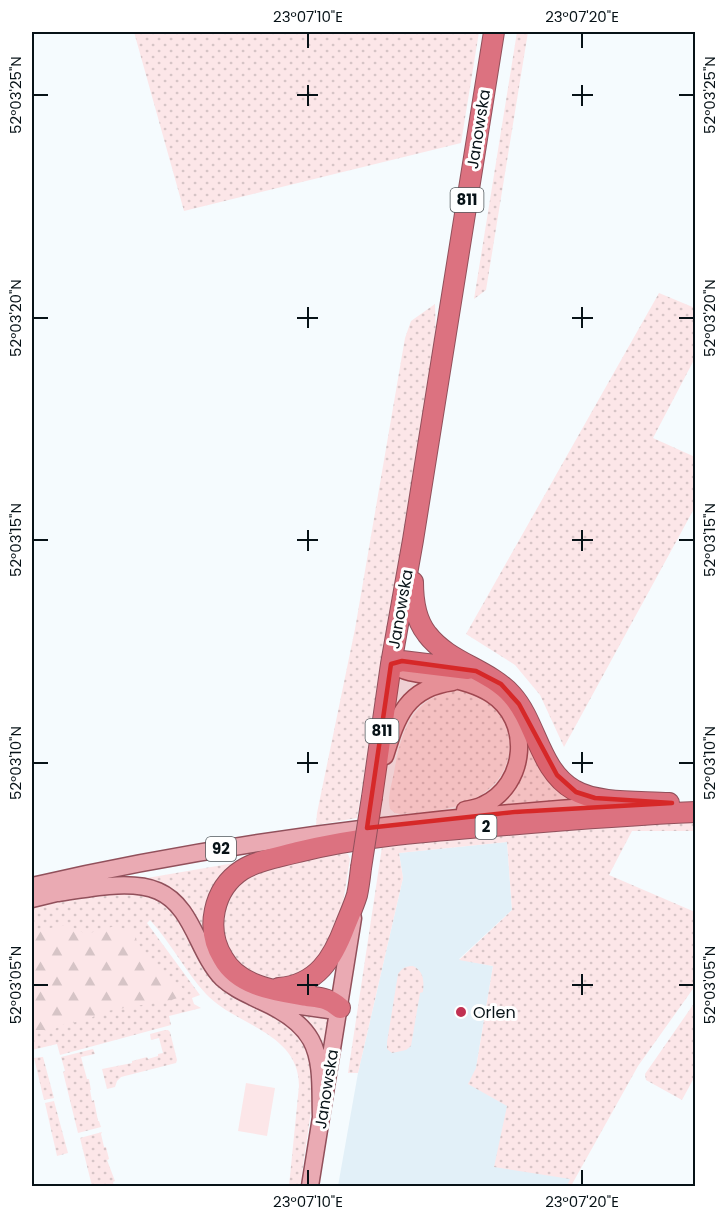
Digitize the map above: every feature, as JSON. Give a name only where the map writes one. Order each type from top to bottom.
[{"type":"highway","name":"Janowska","points":[[357,896],[391,664],[494,32]]},
{"type":"highway","points":[[413,540],[414,604],[420,624],[437,645],[476,671],[501,684],[519,704],[550,765],[569,787],[586,796],[596,798],[672,803],[696,802]]},
{"type":"highway","points":[[391,664],[402,661],[476,671]]},
{"type":"highway","name":"2","points":[[328,845],[476,828],[696,812]]},
{"type":"highway","points":[[328,845],[266,861],[242,870],[229,881],[219,897],[213,925],[222,958],[233,971],[257,985],[267,995],[331,1000],[340,1008]]},
{"type":"highway","points":[[267,995],[304,982],[326,965],[338,946],[357,896]]},
{"type":"main road","points":[[391,664],[400,670],[444,677],[473,685],[493,695],[509,712],[519,739],[519,754],[515,770],[505,788],[483,805],[411,822]]},
{"type":"main road","points":[[372,797],[393,728],[401,711],[424,690],[438,684],[459,681]]},
{"type":"main road","name":"92","points":[[32,886],[218,850],[411,822],[672,803]]},
{"type":"main road","name":"92","points":[[32,898],[190,866],[328,845]]},
{"type":"main road","points":[[58,892],[128,885],[146,886],[171,899],[182,911],[211,963],[221,976],[240,992],[267,995],[310,1039],[319,1069],[321,1117]]},
{"type":"main road","name":"Janowska","points":[[310,1186],[357,896]]},
{"type":"highlighted area","points":[[402,661],[476,671],[501,684],[519,704],[557,775],[576,792],[595,798],[672,803],[515,812],[367,828],[391,664]]},
{"type":"shaded area","points":[[507,842],[512,910],[459,959],[493,966],[476,1068],[571,1180],[567,1186],[338,1186],[358,1073],[403,878],[399,853]]},
{"type":"green space","points":[[134,32],[479,32],[461,143],[184,211]]},
{"type":"green space","points":[[517,32],[528,32],[486,290],[474,299]]},
{"type":"green space","points":[[659,293],[695,308],[695,358],[653,438],[695,457],[695,507],[564,747],[540,695],[515,665],[466,634]]},
{"type":"green space","points":[[435,304],[436,340],[357,818],[316,825],[355,629],[405,338],[411,321]]},
{"type":"green space","points":[[426,668],[472,675],[485,679],[499,688],[510,698],[518,711],[544,768],[553,780],[569,793],[587,803],[485,811],[506,794],[518,774],[524,740],[518,718],[505,699],[481,683],[458,676],[426,671]]},
{"type":"green space","points":[[454,690],[474,693],[489,701],[500,714],[507,729],[510,746],[507,763],[499,778],[485,792],[466,803],[434,811],[395,813],[390,809],[389,795],[400,744],[410,720],[427,701]]},
{"type":"green space","points":[[695,818],[695,831],[632,831],[609,875],[695,912],[695,986],[638,1066],[571,1186],[567,1186],[570,1179],[494,1167],[507,1106],[468,1084],[476,1068],[493,966],[459,960],[512,910],[507,842],[399,853],[403,878],[358,1073],[348,1073],[382,847]]},
{"type":"green space","points":[[345,853],[350,859],[338,924],[330,943],[309,970],[271,980],[258,977],[237,962],[229,951],[221,927],[222,914],[227,901],[238,884],[263,869],[276,865]]},
{"type":"green space","points":[[246,861],[208,925],[259,995],[207,947],[141,879]]},
{"type":"green space","points":[[122,890],[159,898],[281,1018],[299,1032],[311,1056],[313,1097],[300,1186],[289,1186],[299,1086],[296,1068],[289,1053],[264,1032],[219,1005],[206,994],[150,920],[147,923],[200,995],[192,998],[194,1004],[201,1008],[169,1016],[171,1025],[60,1055],[57,1044],[32,1050],[32,907]]},
{"type":"green space","points":[[68,925],[86,934],[115,926],[131,931],[147,958],[184,990],[181,997],[101,1012],[88,1020],[64,1024],[53,1030],[32,1030],[32,931]]},
{"type":"green space","points":[[413,966],[421,974],[423,992],[420,993],[411,1046],[406,1050],[392,1053],[387,1049],[387,1042],[398,974],[404,968]]},
{"type":"green space","points":[[695,1002],[695,1076],[682,1100],[646,1080],[645,1074]]},
{"type":"green space","points":[[280,1006],[331,1014],[323,1062]]},
{"type":"green space","points":[[165,1030],[170,1032],[176,1063],[121,1077],[115,1087],[107,1089],[102,1069],[132,1063],[132,1061],[147,1057],[148,1059],[163,1053],[159,1038],[151,1040],[150,1034]]},
{"type":"green space","points":[[93,1049],[95,1054],[81,1057],[101,1127],[78,1133],[61,1057]]},
{"type":"green space","points":[[43,1057],[54,1098],[44,1100],[34,1058]]},
{"type":"green space","points":[[246,1083],[275,1088],[267,1136],[238,1131]]},
{"type":"green space","points":[[54,1101],[68,1153],[57,1156],[45,1103]]},
{"type":"green space","points":[[102,1132],[104,1147],[106,1147],[109,1159],[107,1160],[115,1181],[114,1186],[92,1186],[80,1138]]},
{"type":"place","name":"Orlen","points":[[461,1012]]}]
